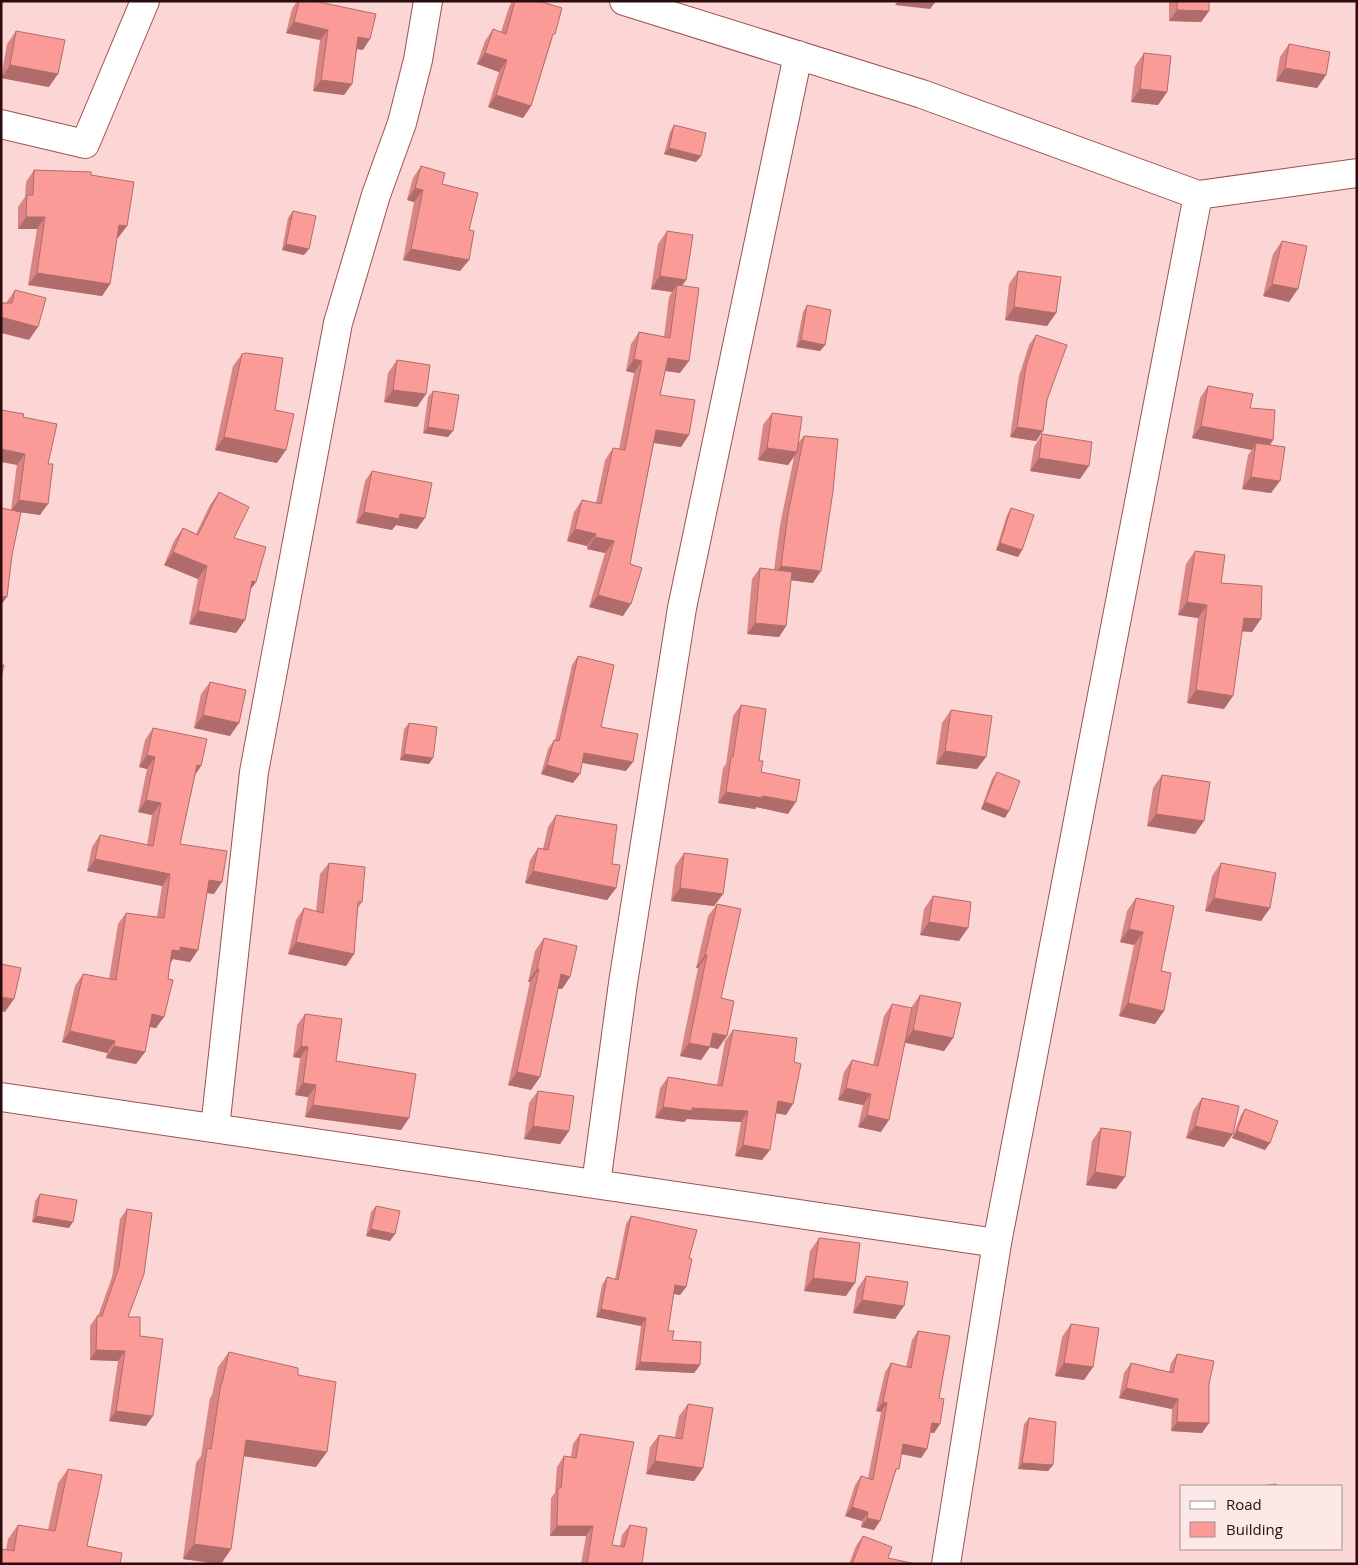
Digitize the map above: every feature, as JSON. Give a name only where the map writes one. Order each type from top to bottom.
[{"type":"street","points":[[1,124],[85,144],[145,1]]},
{"type":"street","points":[[215,1128],[254,772],[336,333],[376,196],[402,123],[418,60],[428,1]]},
{"type":"street","points":[[624,1],[922,94],[1198,194],[1357,173]]},
{"type":"street","points":[[596,1184],[623,982],[682,608],[798,55]]},
{"type":"street","points":[[946,1564],[997,1243],[1198,194]]},
{"type":"street","points":[[1,1097],[997,1243]]},
{"type":"building","points":[[299,1],[314,1],[376,14],[370,39],[358,37],[352,84],[321,80],[328,30],[294,22]]},
{"type":"building","points":[[515,1],[539,1],[562,8],[531,106],[496,95],[507,60],[485,53],[493,29],[506,34]]},
{"type":"building","points":[[1177,1],[1209,1],[1209,11],[1177,10]]},
{"type":"building","points":[[16,31],[65,40],[58,74],[10,65]]},
{"type":"building","points":[[1289,44],[1330,52],[1326,75],[1285,68]]},
{"type":"building","points":[[1144,53],[1171,56],[1167,92],[1140,89]]},
{"type":"building","points":[[674,125],[706,133],[701,156],[669,148]]},
{"type":"building","points":[[421,166],[445,173],[442,184],[478,193],[469,230],[474,231],[469,260],[411,249],[423,190],[415,188]]},
{"type":"building","points":[[34,170],[91,172],[91,175],[134,182],[127,226],[119,225],[110,284],[37,273],[45,217],[26,217],[27,195],[33,195]]},
{"type":"building","points":[[293,211],[316,216],[309,249],[286,244]]},
{"type":"building","points":[[667,231],[693,235],[686,280],[660,276]]},
{"type":"building","points":[[1282,241],[1307,246],[1298,289],[1272,284]]},
{"type":"building","points":[[1018,271],[1061,277],[1056,313],[1014,307]]},
{"type":"building","points":[[677,285],[699,288],[689,361],[668,358],[660,395],[695,400],[689,435],[656,430],[630,564],[642,568],[631,604],[598,595],[614,541],[595,537],[596,534],[575,529],[582,500],[601,504],[613,448],[625,450],[642,361],[634,359],[639,332],[670,338]]},
{"type":"building","points":[[15,290],[46,298],[38,327],[1,317],[1,303],[12,303]]},
{"type":"building","points":[[807,305],[831,310],[825,345],[801,340]]},
{"type":"building","points":[[1036,335],[1067,345],[1047,400],[1043,431],[1017,427],[1026,366]]},
{"type":"building","points":[[242,354],[283,358],[275,410],[294,414],[286,450],[224,437]]},
{"type":"building","points":[[397,360],[430,365],[426,394],[393,390]]},
{"type":"building","points":[[1208,386],[1253,394],[1250,408],[1275,410],[1273,440],[1201,426]]},
{"type":"building","points":[[433,391],[459,395],[453,431],[428,427]]},
{"type":"building","points":[[1,410],[24,414],[23,417],[57,424],[48,464],[53,464],[48,504],[19,500],[25,454],[1,449]]},
{"type":"building","points":[[772,413],[802,417],[797,452],[767,448]]},
{"type":"building","points":[[1042,434],[1092,442],[1089,466],[1039,458]]},
{"type":"building","points":[[804,436],[838,439],[833,491],[821,571],[781,566],[788,514]]},
{"type":"building","points":[[1256,443],[1285,447],[1280,481],[1251,477]]},
{"type":"building","points":[[372,471],[432,483],[425,518],[400,514],[399,519],[364,512]]},
{"type":"building","points":[[219,492],[249,507],[234,538],[266,547],[256,582],[252,581],[245,620],[198,611],[207,566],[173,552],[183,528],[198,535]]},
{"type":"building","points":[[1,508],[21,512],[12,555],[7,597],[1,596]]},
{"type":"building","points":[[1011,508],[1034,515],[1022,550],[1000,543]]},
{"type":"building","points":[[1195,551],[1225,555],[1221,583],[1262,586],[1261,619],[1244,618],[1233,696],[1196,690],[1207,605],[1187,602]]},
{"type":"building","points":[[760,568],[792,572],[786,626],[755,623]]},
{"type":"building","points":[[578,656],[614,665],[601,727],[638,734],[633,762],[584,753],[580,774],[547,765],[554,740],[559,741]]},
{"type":"building","points":[[1,665],[4,665],[1,677]]},
{"type":"building","points":[[210,682],[246,690],[239,723],[203,715]]},
{"type":"building","points":[[741,705],[766,709],[759,761],[763,761],[761,772],[800,780],[796,802],[726,792]]},
{"type":"building","points":[[951,710],[992,716],[986,757],[945,751]]},
{"type":"building","points":[[409,723],[437,727],[433,758],[404,754]]},
{"type":"building","points":[[153,728],[207,739],[201,766],[197,765],[180,844],[227,851],[222,882],[209,880],[198,950],[180,947],[180,951],[172,950],[168,979],[173,980],[164,1017],[152,1014],[145,1052],[114,1046],[115,1041],[70,1031],[83,974],[116,980],[126,913],[164,918],[170,874],[95,859],[100,835],[153,846],[161,803],[146,800],[155,757],[147,755]]},
{"type":"building","points":[[997,772],[1020,781],[1009,811],[985,802]]},
{"type":"building","points":[[1162,775],[1210,782],[1204,821],[1156,814]]},
{"type":"building","points":[[556,815],[617,825],[612,864],[620,865],[616,888],[533,871],[538,848],[548,850]]},
{"type":"building","points":[[684,853],[728,859],[723,894],[680,888]]},
{"type":"building","points":[[329,863],[365,867],[362,902],[358,902],[354,954],[296,942],[304,908],[323,913]]},
{"type":"building","points":[[1221,863],[1276,873],[1270,908],[1214,898]]},
{"type":"building","points":[[933,896],[971,902],[968,928],[929,922]]},
{"type":"building","points":[[1136,898],[1174,906],[1161,971],[1171,973],[1164,1011],[1128,1003],[1143,932],[1129,929]]},
{"type":"building","points":[[717,904],[741,909],[721,998],[734,1001],[727,1036],[713,1033],[710,1047],[689,1043],[707,955],[705,955]]},
{"type":"building","points":[[544,938],[577,946],[570,977],[561,974],[540,1077],[517,1072]]},
{"type":"building","points":[[1,964],[21,968],[14,999],[1,997]]},
{"type":"building","points":[[920,995],[961,1003],[953,1038],[913,1030]]},
{"type":"building","points":[[892,1004],[912,1008],[889,1120],[867,1115],[871,1094],[846,1088],[852,1060],[878,1066]]},
{"type":"building","points":[[305,1014],[342,1019],[336,1061],[416,1074],[409,1118],[313,1105],[316,1085],[303,1083],[308,1047],[301,1046]]},
{"type":"building","points":[[733,1030],[797,1038],[794,1062],[801,1064],[793,1104],[778,1101],[770,1150],[743,1145],[748,1111],[692,1108],[692,1111],[663,1107],[668,1077],[722,1086]]},
{"type":"building","points":[[538,1091],[574,1096],[569,1131],[533,1126]]},
{"type":"building","points":[[1202,1098],[1239,1106],[1233,1134],[1195,1126]]},
{"type":"building","points":[[1245,1109],[1278,1121],[1270,1143],[1237,1131]]},
{"type":"building","points":[[1101,1128],[1131,1132],[1125,1177],[1095,1172]]},
{"type":"building","points":[[40,1194],[77,1200],[73,1222],[36,1216]]},
{"type":"building","points":[[376,1206],[400,1211],[395,1234],[371,1229]]},
{"type":"building","points":[[127,1209],[152,1213],[144,1274],[128,1317],[140,1317],[140,1336],[163,1339],[153,1416],[116,1411],[125,1351],[96,1350],[97,1316],[102,1316],[119,1267]]},
{"type":"building","points":[[631,1216],[697,1230],[689,1258],[692,1259],[686,1287],[675,1285],[668,1331],[674,1331],[672,1340],[701,1342],[700,1365],[640,1362],[646,1318],[601,1309],[607,1277],[618,1280]]},
{"type":"building","points":[[819,1238],[860,1243],[855,1283],[813,1278]]},
{"type":"building","points":[[866,1276],[908,1282],[904,1306],[862,1300]]},
{"type":"building","points":[[1071,1324],[1099,1328],[1093,1367],[1064,1363]]},
{"type":"building","points":[[918,1331],[950,1336],[939,1398],[944,1399],[940,1424],[932,1423],[927,1449],[903,1444],[899,1469],[896,1469],[880,1521],[867,1518],[868,1512],[852,1507],[861,1476],[873,1480],[887,1403],[883,1402],[891,1363],[911,1368]]},
{"type":"building","points":[[229,1352],[298,1368],[298,1375],[336,1382],[327,1452],[246,1440],[231,1549],[194,1544],[207,1448],[211,1449],[221,1383]]},
{"type":"building","points":[[1177,1354],[1214,1361],[1209,1384],[1209,1423],[1177,1422],[1178,1399],[1126,1388],[1131,1363],[1173,1373]]},
{"type":"building","points":[[688,1404],[713,1408],[703,1468],[655,1461],[659,1435],[682,1439]]},
{"type":"building","points":[[1029,1418],[1056,1422],[1053,1465],[1022,1463]]},
{"type":"building","points":[[580,1434],[634,1442],[612,1545],[624,1547],[630,1525],[647,1528],[642,1564],[587,1564],[593,1526],[557,1526],[558,1488],[561,1488],[564,1456],[576,1458]]},
{"type":"building","points":[[68,1469],[102,1475],[87,1546],[122,1553],[120,1564],[1,1564],[1,1549],[14,1551],[18,1525],[55,1531]]},
{"type":"building","points":[[863,1536],[892,1547],[888,1558],[916,1564],[852,1564]]}]
